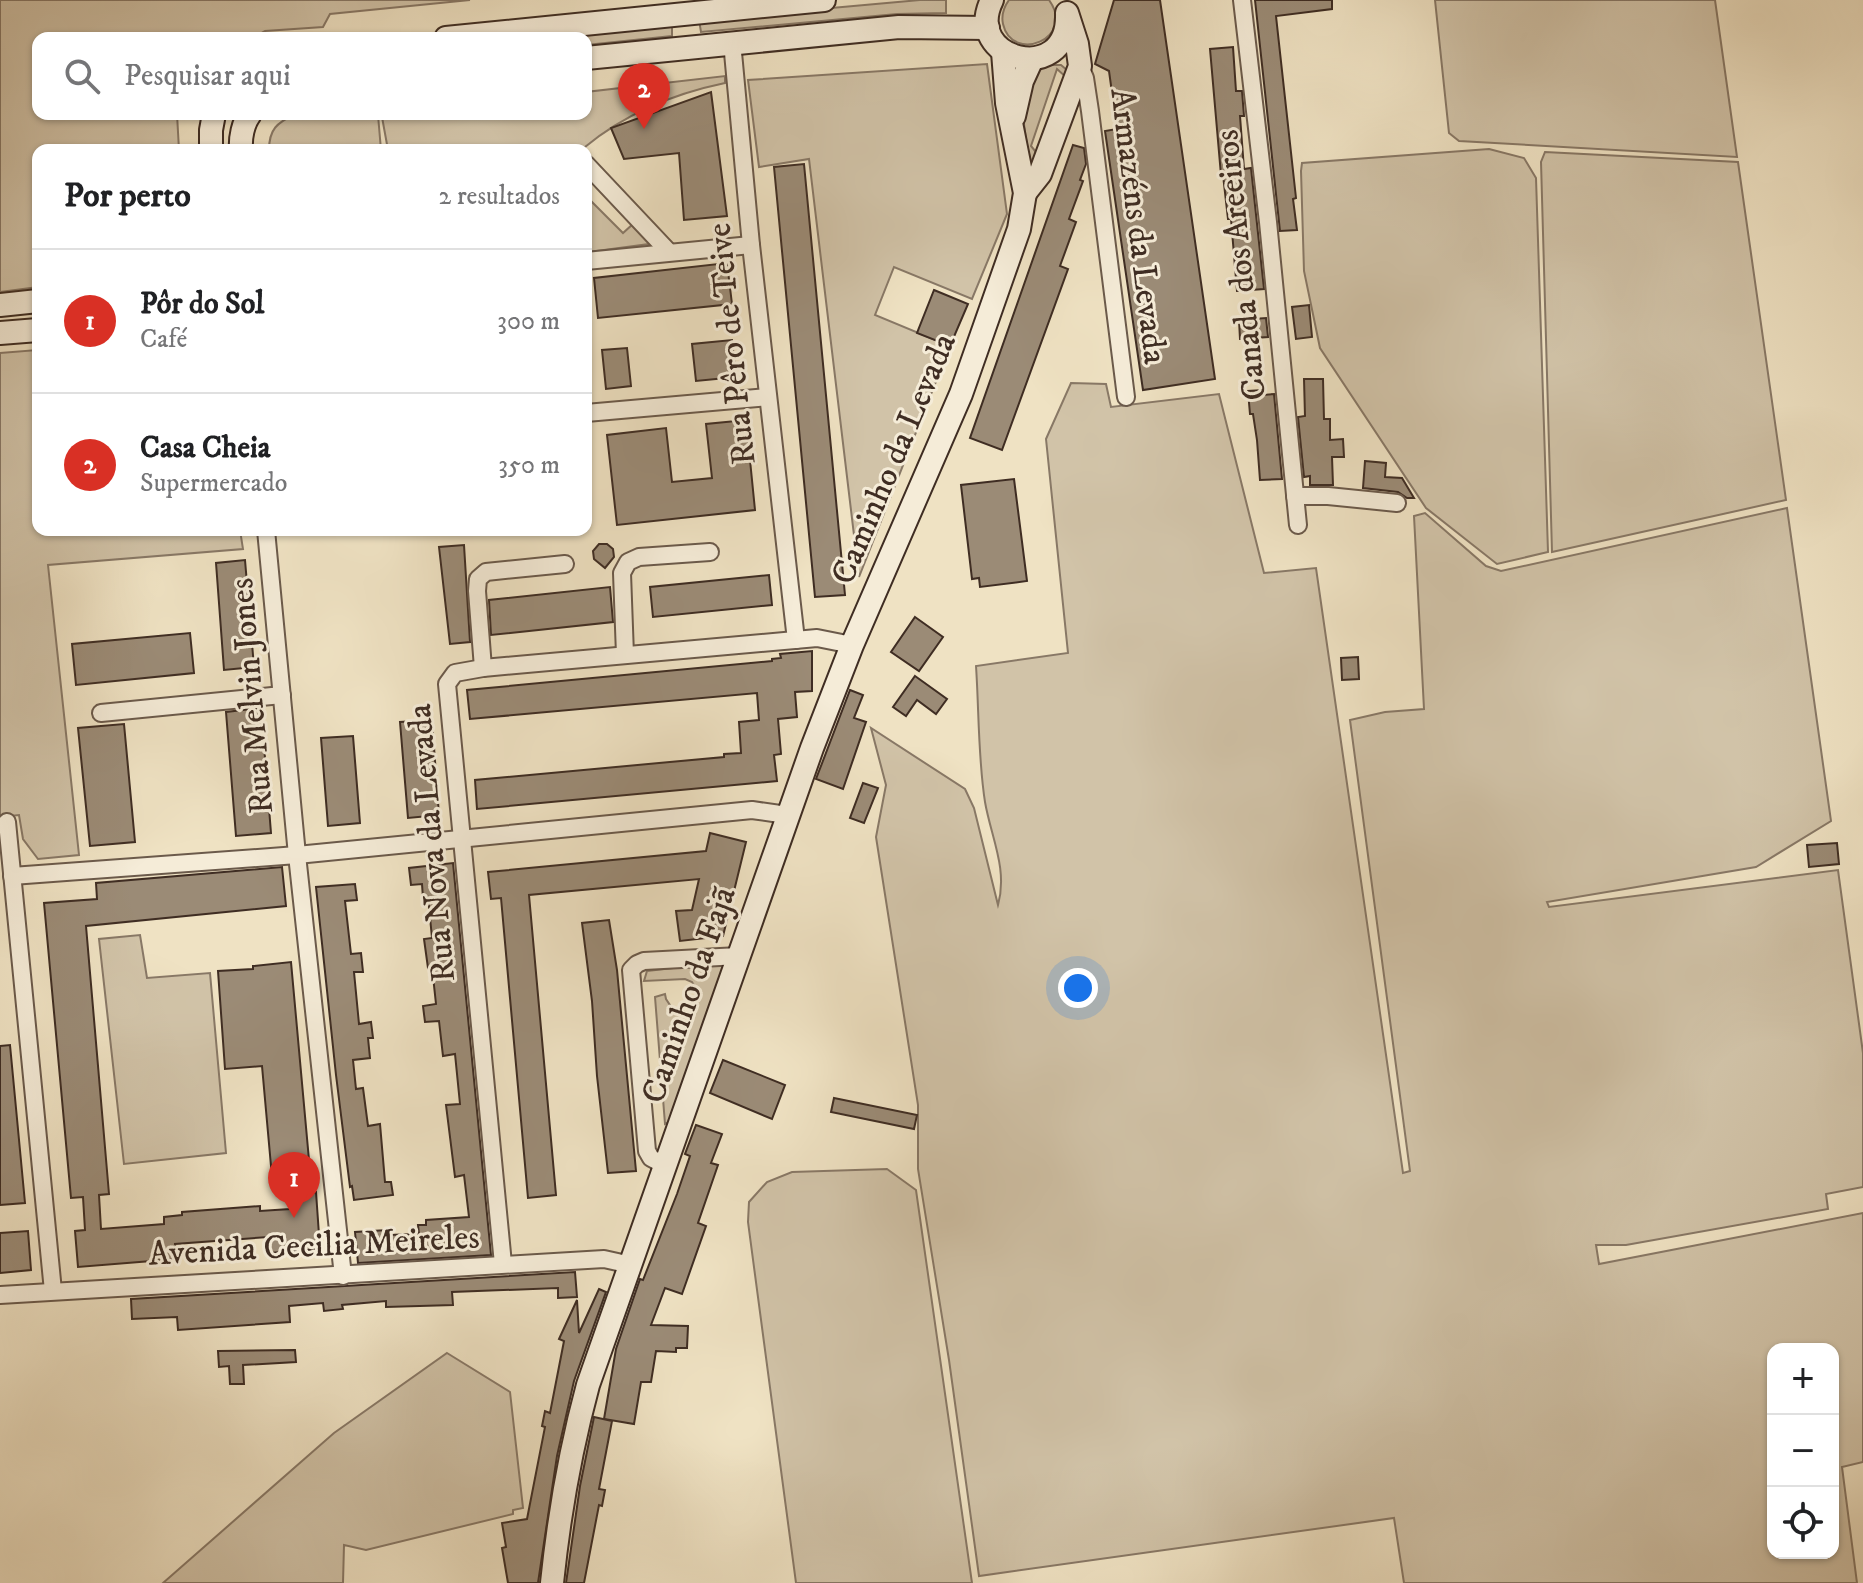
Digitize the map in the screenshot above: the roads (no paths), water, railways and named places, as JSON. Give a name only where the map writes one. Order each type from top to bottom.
[{"type":"street","points":[[506,32],[824,0]]},
{"type":"street","points":[[992,0],[987,17],[988,28],[996,45],[1017,58],[1045,56],[1055,48],[1067,26],[1065,6]]},
{"type":"street","name":"Canada dos Areeiros","points":[[1242,0],[1298,525]]},
{"type":"street","name":"Armazéns da Levada","points":[[1065,6],[1085,78],[1126,397]]},
{"type":"street","points":[[592,57],[910,26],[988,28]]},
{"type":"street","name":"Rua Pêro de Teive","points":[[732,42],[751,245],[796,640]]},
{"type":"street","name":"Armazéns da Levada","points":[[1055,48],[1080,66]]},
{"type":"street","name":"Caminho da Levada","points":[[812,748],[852,645],[961,394],[1024,211],[1025,193],[1006,91],[1003,52]]},
{"type":"street","name":"Caminho da Levada","points":[[1013,129],[1022,81],[1032,59]]},
{"type":"street","name":"Caminho da Levada","points":[[1025,193],[1040,174],[1080,66]]},
{"type":"street","points":[[211,144],[213,120]]},
{"type":"street","points":[[240,144],[246,120]]},
{"type":"street","points":[[592,170],[669,252]]},
{"type":"street","points":[[592,260],[751,245]]},
{"type":"street","points":[[0,305],[32,302]]},
{"type":"street","points":[[0,333],[32,330]]},
{"type":"street","points":[[592,412],[768,397]]},
{"type":"street","points":[[1295,496],[1397,503]]},
{"type":"street","name":"Rua Melvin Jones","points":[[267,536],[297,855],[343,1276]]},
{"type":"street","points":[[625,655],[622,573],[628,562],[639,557],[710,552]]},
{"type":"street","points":[[483,668],[478,579],[486,572],[565,564]]},
{"type":"street","name":"Rua Nova da Levada","points":[[503,1264],[447,684],[455,673],[483,668],[817,638],[852,645]]},
{"type":"street","points":[[101,713],[282,695]]},
{"type":"street","name":"Caminho da Fajã","points":[[552,1583],[559,1513],[570,1451],[588,1385],[812,748]]},
{"type":"street","points":[[12,876],[297,855],[752,810],[787,815]]},
{"type":"street","points":[[7,822],[53,1291]]},
{"type":"street","points":[[666,1166],[651,1158],[647,1151],[631,970],[644,961],[739,956]]},
{"type":"street","name":"Avenida Cecilia Meireles","points":[[0,1295],[604,1259],[631,1265]]},
{"type":"place","name":"Casa Cheia","points":[[644,129]]},
{"type":"place","name":"Pôr do Sol","points":[[294,1218]]}]
